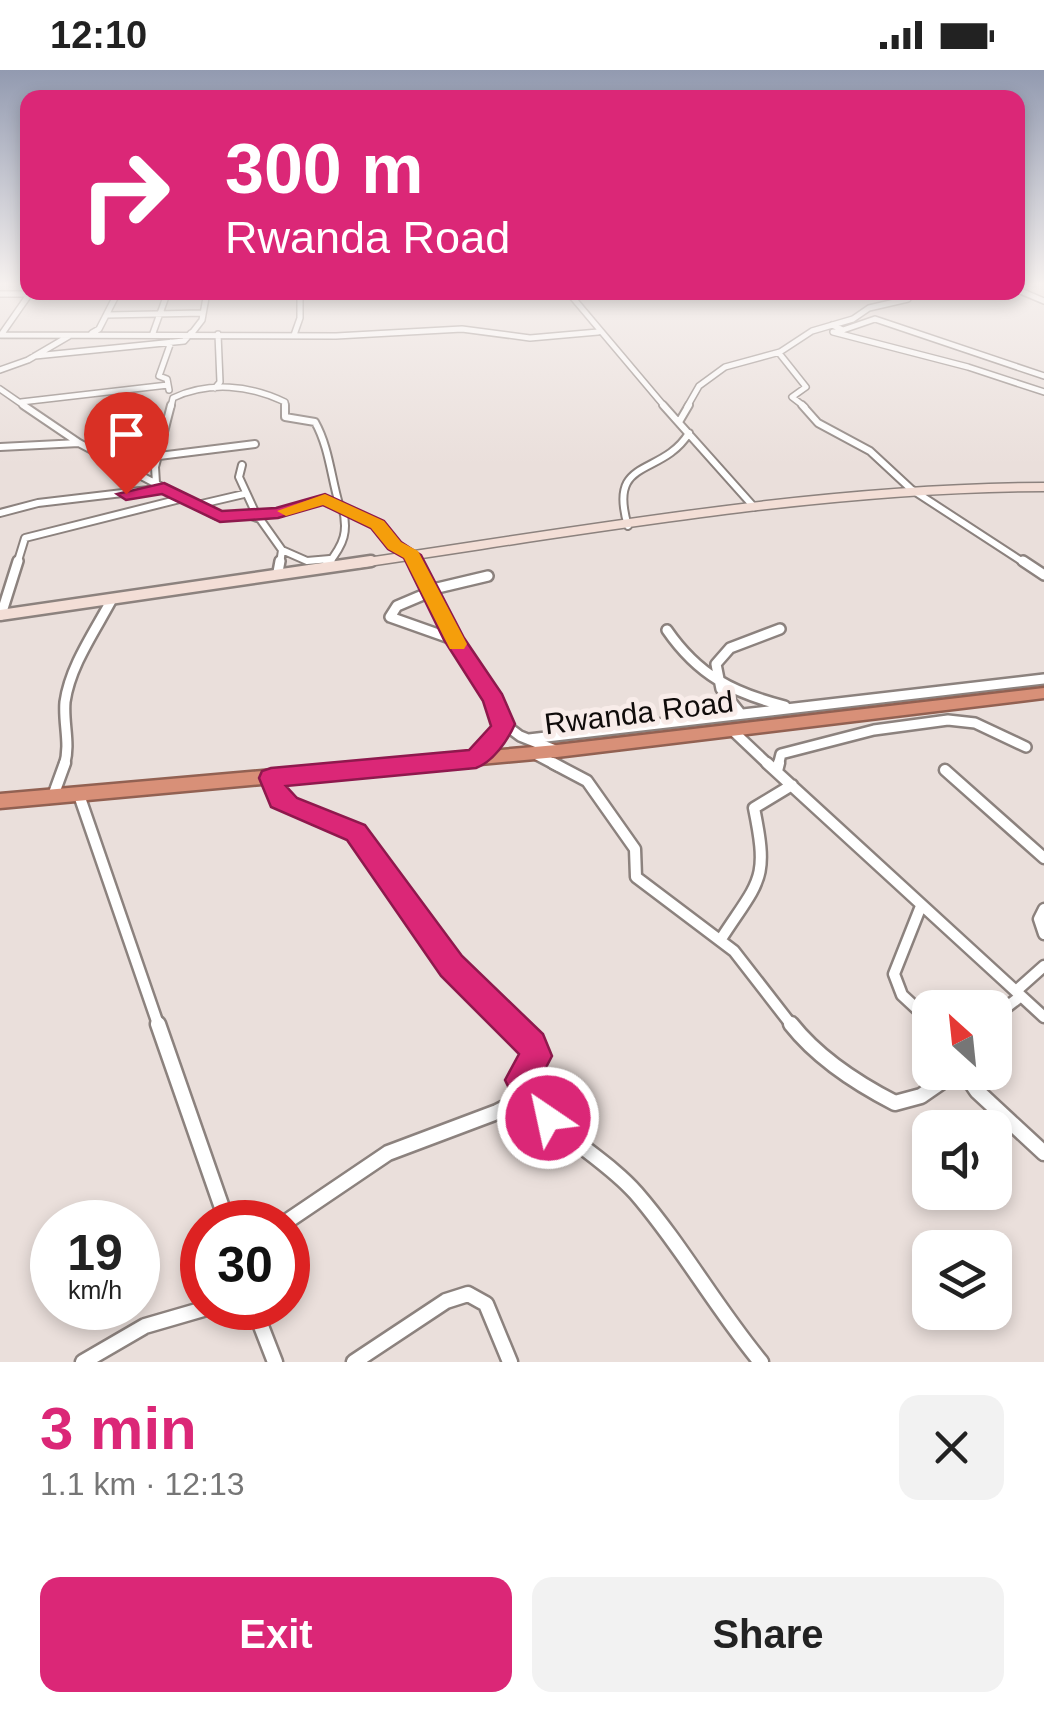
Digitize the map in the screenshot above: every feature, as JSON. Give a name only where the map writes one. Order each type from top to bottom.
[{"type":"highway","name":"Rwanda Road","points":[[0,800],[476,758],[530,746],[557,751],[1044,693]]},
{"type":"street","points":[[0,370],[52,344]]},
{"type":"street","points":[[34,356],[154,344]]},
{"type":"street","points":[[156,483],[154,471],[173,398],[166,379],[160,376],[170,344]]},
{"type":"street","points":[[212,389],[220,382],[218,344]]},
{"type":"street","points":[[609,344],[754,507]]},
{"type":"street","points":[[678,422],[700,385],[723,368],[779,353],[794,344]]},
{"type":"street","points":[[887,344],[1044,392]]},
{"type":"street","points":[[952,344],[1044,376]]},
{"type":"street","points":[[779,353],[806,386],[806,390],[792,394],[794,401],[838,436],[862,445],[911,489],[1044,575]]},
{"type":"street","points":[[21,402],[168,385]]},
{"type":"street","points":[[0,389],[79,442],[217,516],[285,511],[318,499],[341,505],[378,524],[395,546],[412,555],[454,640],[486,685],[504,724],[530,746],[587,781],[636,849],[636,877],[721,939],[770,993],[792,1030],[885,1100],[907,1103],[928,1090]]},
{"type":"street","points":[[173,398],[212,389],[265,392],[286,404],[285,417],[312,420],[324,440],[327,465],[347,523],[344,544],[342,551],[328,562],[307,561],[282,550]]},
{"type":"street","points":[[628,526],[620,500],[621,488],[643,468],[679,449],[689,433]]},
{"type":"street","points":[[0,447],[79,442]]},
{"type":"street","points":[[159,456],[255,444]]},
{"type":"street","points":[[242,465],[238,475],[253,515],[272,531],[282,550],[278,572]]},
{"type":"street","points":[[184,498],[24,538],[0,615],[328,562],[412,555],[754,507],[911,489],[1044,487]]},
{"type":"street","points":[[0,512],[164,488]]},
{"type":"street","points":[[197,504],[244,494]]},
{"type":"street","points":[[454,640],[390,617],[397,606],[429,591],[488,576]]},
{"type":"street","points":[[53,796],[68,754],[65,703],[72,675],[112,599]]},
{"type":"street","points":[[667,630],[692,666],[718,685],[792,708]]},
{"type":"street","points":[[741,714],[712,676],[721,654],[780,630]]},
{"type":"street","points":[[530,746],[741,714],[1044,680]]},
{"type":"street","points":[[778,771],[778,755],[787,752],[886,729],[940,722],[971,721],[1026,747]]},
{"type":"street","points":[[476,758],[504,724]]},
{"type":"street","points":[[732,730],[1044,1017]]},
{"type":"street","points":[[945,770],[1044,858]]},
{"type":"street","points":[[271,778],[280,800],[288,806],[356,833],[451,966],[532,1045],[536,1056],[521,1080],[528,1096],[644,1199],[718,1311],[761,1362]]},
{"type":"street","points":[[721,939],[761,877],[764,864],[754,808],[765,798],[792,786]]},
{"type":"street","points":[[79,795],[219,1200]]},
{"type":"street","points":[[912,1005],[901,996],[894,974],[920,906]]},
{"type":"street","points":[[1044,908],[1038,919],[1044,934]]},
{"type":"street","points":[[1012,1000],[1044,966]]},
{"type":"street","points":[[979,1090],[1044,1154]]},
{"type":"street","points":[[310,1204],[400,1147],[490,1119],[528,1096]]},
{"type":"street","points":[[354,1362],[446,1301],[468,1294],[486,1304],[510,1362]]},
{"type":"street","points":[[83,1362],[145,1326],[180,1316]]},
{"type":"street","points":[[263,1330],[275,1362]]},
{"type":"slow traffic","points":[[286,511],[325,499],[378,524],[395,546],[412,555],[457,644]]},
{"type":"route","points":[[126,494],[164,488],[217,516],[278,513],[325,499],[378,524],[395,546],[412,555],[454,640],[494,700],[504,724],[500,732],[476,758],[271,778],[280,800],[288,806],[356,833],[451,966],[532,1045],[536,1059],[521,1080],[534,1106],[548,1118]]}]
